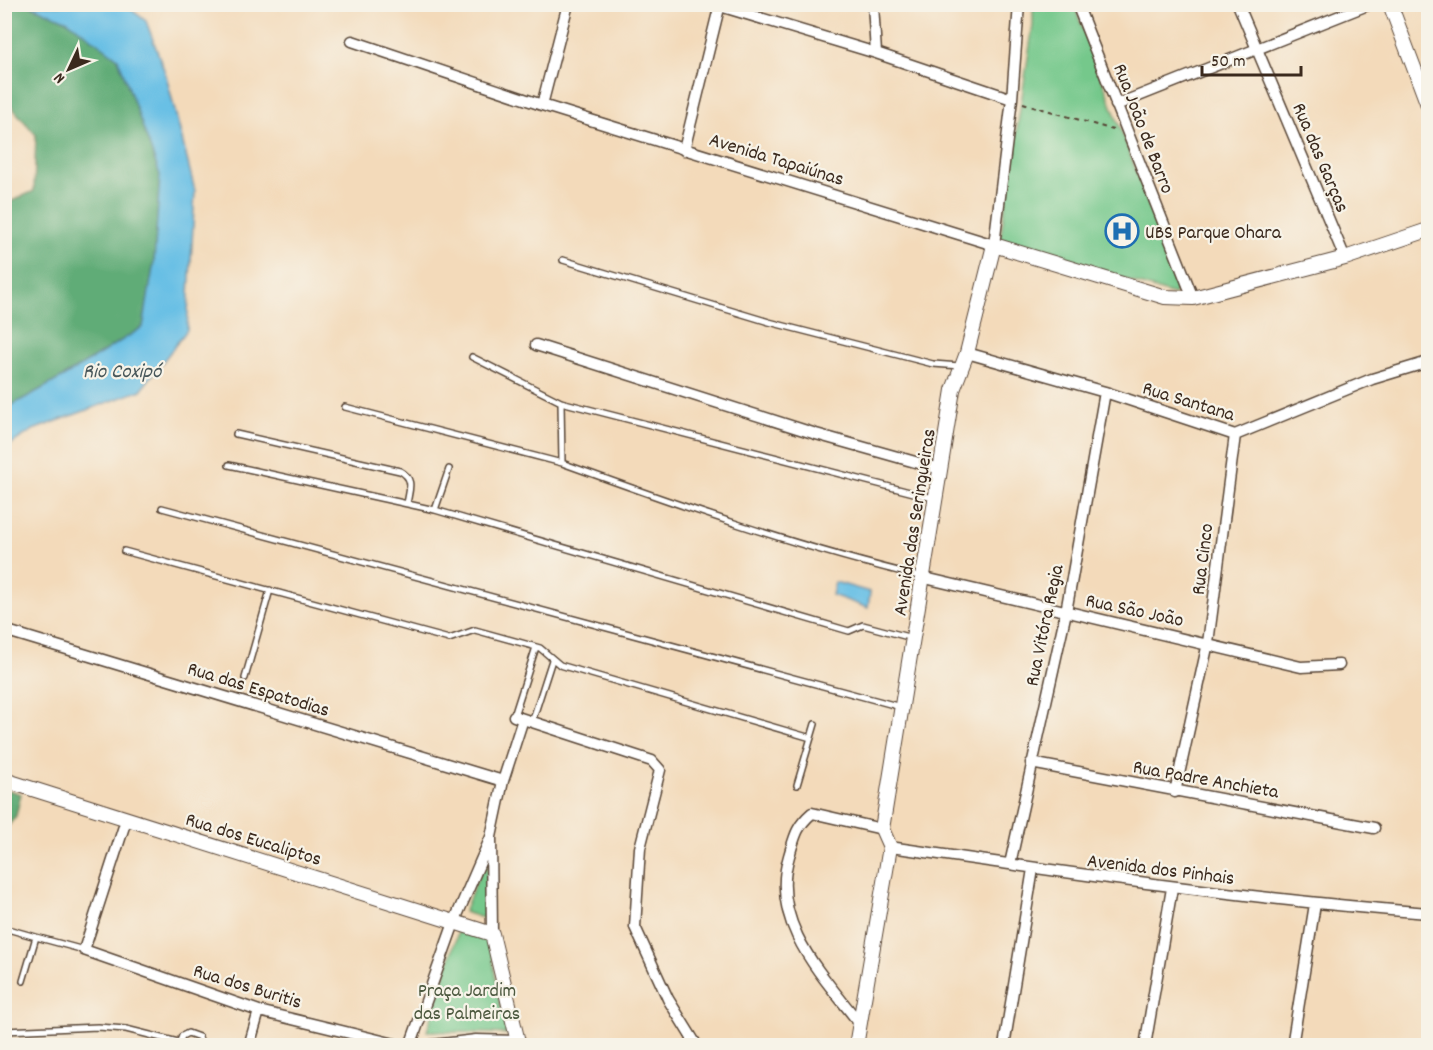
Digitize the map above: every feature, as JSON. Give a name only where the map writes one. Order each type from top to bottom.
[{"type":"street","points":[[542,105],[568,4]]},
{"type":"street","points":[[873,4],[876,53]]},
{"type":"street","name":"Avenida das Seringueiras","points":[[882,829],[901,707],[925,578],[953,390],[965,360],[994,245],[1012,99],[1019,4]]},
{"type":"street","name":"Rua João de Barro","points":[[1077,4],[1126,134],[1193,298]]},
{"type":"street","name":"Rua das Garças","points":[[1238,4],[1345,258]]},
{"type":"street","points":[[1116,105],[1370,4]]},
{"type":"street","points":[[1390,4],[1428,105]]},
{"type":"street","points":[[684,150],[720,5],[876,53],[1012,99]]},
{"type":"street","name":"Avenida Tapaiúnas","points":[[352,41],[684,150],[1165,297],[1193,298],[1345,258],[1428,230]]},
{"type":"street","points":[[536,345],[816,434],[940,469]]},
{"type":"street","name":"Rua Santana","points":[[965,360],[1105,392],[1235,435],[1372,379],[1428,362]]},
{"type":"street","name":"Rua Vitóra Regia","points":[[1010,864],[1066,612],[1105,392]]},
{"type":"street","name":"Rua Cinco","points":[[1175,792],[1208,643],[1235,435]]},
{"type":"street","name":"Rua São João","points":[[925,578],[1208,643],[1301,667],[1339,665]]},
{"type":"street","name":"Rua das Espatodias","points":[[4,630],[503,781]]},
{"type":"street","points":[[410,1046],[455,920],[490,837],[503,781],[523,719],[652,761],[657,765],[660,775],[640,848],[635,927],[668,999],[697,1046]]},
{"type":"street","name":"Rua Padre Anchieta","points":[[1031,763],[1374,828]]},
{"type":"street","name":"Rua dos Eucaliptos","points":[[4,780],[126,820],[455,920],[492,934]]},
{"type":"street","points":[[856,1046],[860,1024],[890,847],[882,829],[812,813],[798,825],[785,870],[784,902],[794,932],[817,968],[860,1024]]},
{"type":"street","points":[[84,950],[126,820]]},
{"type":"street","points":[[425,1046],[476,1040],[518,1043],[492,934],[490,837]]},
{"type":"street","name":"Avenida dos Pinhais","points":[[890,847],[1172,888],[1316,904],[1428,913]]},
{"type":"street","points":[[1004,1046],[1034,869]]},
{"type":"street","points":[[1145,1046],[1172,888]]},
{"type":"street","points":[[1292,1046],[1316,904]]},
{"type":"street","name":"Rua dos Buritis","points":[[84,950],[259,1011],[403,1046]]},
{"type":"street","points":[[249,1046],[259,1011]]},
{"type":"lane","points":[[563,260],[769,322],[933,364],[965,360]]},
{"type":"lane","points":[[472,357],[561,402],[935,499]]},
{"type":"lane","points":[[561,402],[562,463]]},
{"type":"lane","points":[[345,407],[562,463],[691,509],[862,563],[925,578]]},
{"type":"lane","points":[[236,434],[400,471],[408,475],[411,483],[406,504]]},
{"type":"lane","points":[[229,465],[435,510],[849,631],[863,625],[914,639]]},
{"type":"lane","points":[[435,510],[449,469]]},
{"type":"lane","points":[[162,508],[901,707]]},
{"type":"lane","points":[[124,551],[449,639],[475,630],[544,650],[552,660],[560,665],[811,738]]},
{"type":"lane","points":[[245,678],[270,590]]},
{"type":"lane","points":[[523,719],[536,647]]},
{"type":"lane","points":[[523,719],[552,660]]},
{"type":"lane","points":[[797,785],[815,724]]},
{"type":"lane","points":[[4,928],[84,950]]},
{"type":"lane","points":[[22,981],[36,937]]},
{"type":"lane","points":[[4,1031],[98,1027],[126,1029],[178,1044],[182,1036],[194,1034],[199,1037],[202,1046]]},
{"type":"path","points":[[1012,99],[1126,134]]},
{"type":"green space","points":[[5,5],[29,5],[68,21],[118,58],[160,175],[154,262],[143,327],[63,377],[5,409],[4,199],[10,202],[34,191],[36,135],[4,98]]},
{"type":"green space","points":[[1033,5],[1074,5],[1179,285],[1174,295],[1000,240],[1033,25]]},
{"type":"green space","points":[[5,789],[21,794],[16,816],[5,830]]},
{"type":"green space","name":"Praça Jardim das Palmeiras","points":[[487,855],[489,920],[464,912]]},
{"type":"green space","name":"Praça Jardim das Palmeiras","points":[[460,926],[489,936],[500,1005],[510,1034],[427,1031]]},
{"type":"water","name":"Rio Coxipó","points":[[29,5],[125,5],[146,21],[166,75],[195,191],[187,330],[141,390],[33,430],[5,448],[5,409],[63,377],[143,327],[154,262],[160,175],[118,58],[68,21]]},
{"type":"water","points":[[835,582],[870,592],[868,608],[832,595]]},
{"type":"place","name":"UBS Parque Ohara","points":[[1122,231]]}]
